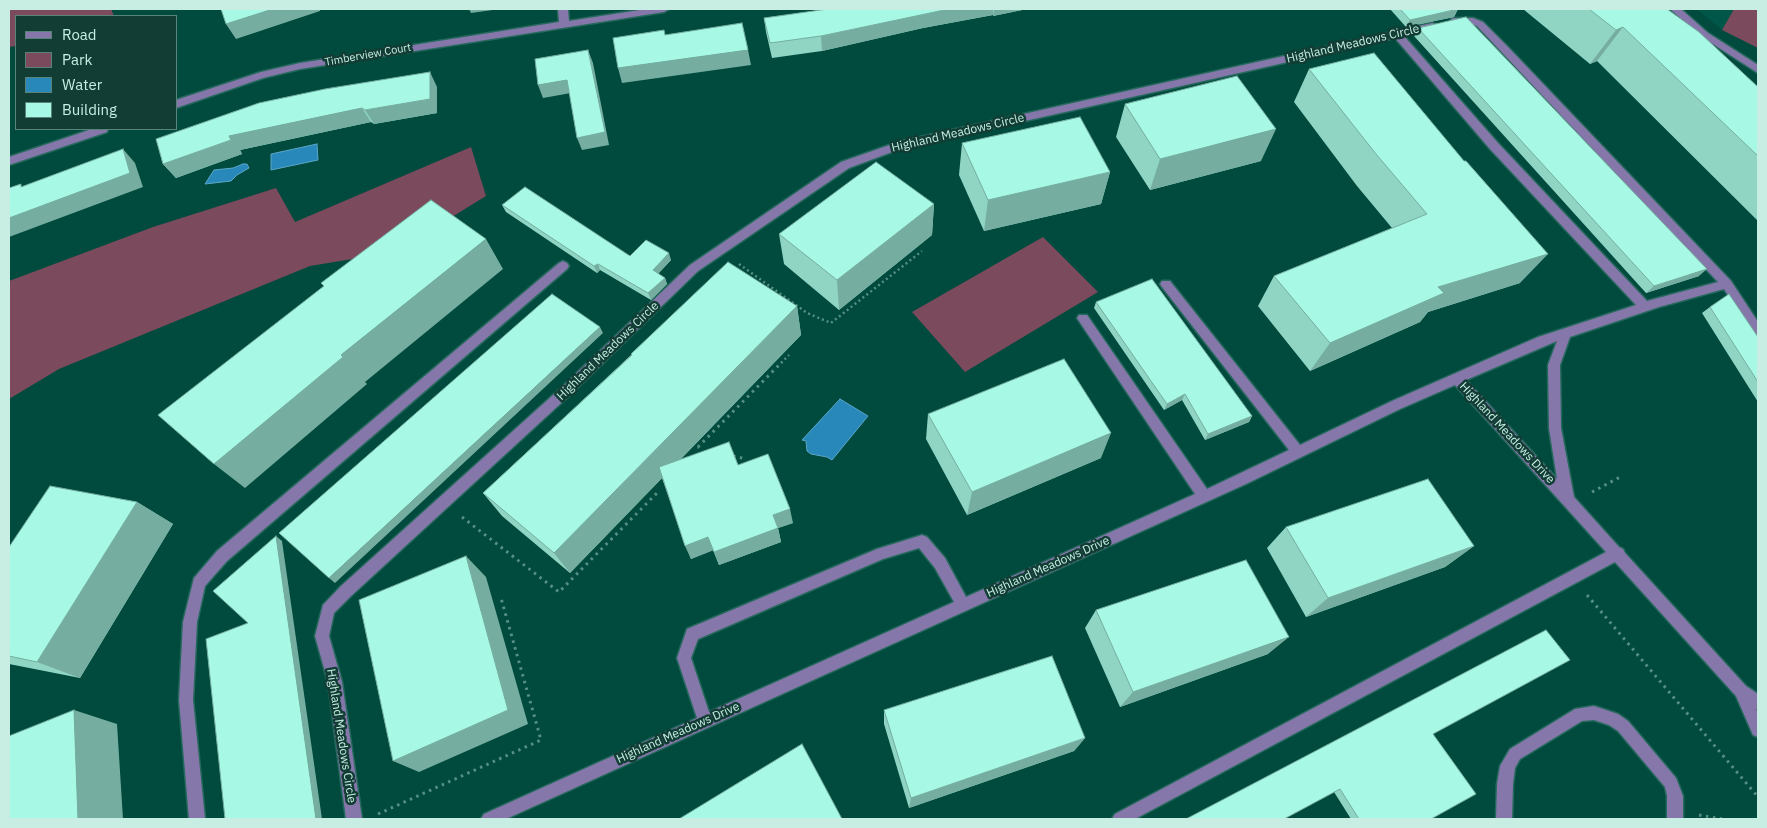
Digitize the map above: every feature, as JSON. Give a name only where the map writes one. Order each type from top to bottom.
[{"type":"street","points":[[562,9],[564,24]]},
{"type":"street","name":"Timberview Court","points":[[178,103],[261,75],[300,66],[664,9]]},
{"type":"street","points":[[1675,9],[1705,35],[1758,70]]},
{"type":"street","name":"Highland Meadows Circle","points":[[354,819],[335,682],[322,636],[328,610],[346,591],[567,390],[694,268],[846,165],[898,146],[1461,20],[1480,24],[1727,284],[1758,332]]},
{"type":"street","points":[[1398,35],[1494,146],[1645,307]]},
{"type":"street","points":[[9,162],[100,130]]},
{"type":"street","points":[[197,819],[186,700],[190,622],[199,583],[222,556],[563,266]]},
{"type":"street","points":[[1166,284],[1298,452]]},
{"type":"street","points":[[1457,378],[1542,341],[1645,307],[1727,284]]},
{"type":"street","points":[[1083,318],[1204,496]]},
{"type":"street","name":"Highland Meadows Drive","points":[[1565,334],[1554,365],[1554,428],[1569,500]]},
{"type":"street","name":"Highland Meadows Drive","points":[[490,819],[1204,496],[1396,404],[1457,378],[1618,553],[1741,691],[1758,702]]},
{"type":"street","points":[[705,721],[684,658],[692,634],[714,624],[882,553],[922,541],[940,562],[963,605]]},
{"type":"street","points":[[1120,819],[1618,553]]},
{"type":"street","name":"Highland Meadows Drive","points":[[1741,691],[1758,730]]},
{"type":"street","points":[[1504,819],[1505,784],[1508,766],[1514,754],[1580,714],[1594,713],[1612,719],[1623,726],[1671,782],[1675,796],[1674,819]]},
{"type":"path","points":[[720,250],[807,313],[830,323],[922,251]]},
{"type":"path","points":[[698,447],[788,355]]},
{"type":"path","points":[[691,441],[698,447],[708,449]]},
{"type":"path","points":[[727,454],[746,459]]},
{"type":"path","points":[[1569,500],[1622,476]]},
{"type":"path","points":[[443,502],[559,592],[656,493]]},
{"type":"path","points":[[1572,578],[1758,797]]},
{"type":"path","points":[[375,815],[541,740],[501,598]]},
{"type":"shaded area","points":[[1697,9],[1734,9],[1722,30]]},
{"type":"green space","points":[[9,9],[111,9],[114,15],[15,15],[15,46],[9,47]]},
{"type":"green space","points":[[1734,9],[1758,9],[1758,48],[1722,30]]},
{"type":"green space","points":[[471,147],[486,196],[395,252],[310,266],[59,369],[9,399],[9,281],[153,227],[276,188],[295,222]]},
{"type":"green space","points":[[1043,237],[1098,292],[965,372],[912,312]]},
{"type":"water","points":[[317,144],[318,160],[271,170],[271,154]]},
{"type":"water","points":[[247,164],[249,168],[231,181],[205,184],[214,170],[233,168]]},
{"type":"water","points":[[840,399],[868,416],[832,460],[827,457],[811,454],[807,451],[806,441],[802,440]]},
{"type":"building","points":[[221,9],[273,9],[226,24]]},
{"type":"building","points":[[828,9],[949,9],[821,36],[770,43],[764,18]]},
{"type":"building","points":[[1400,9],[1458,9],[1410,20]]},
{"type":"building","points":[[1589,9],[1667,9],[1699,32],[1758,87],[1758,156],[1623,27],[1616,30]]},
{"type":"building","points":[[1466,17],[1707,269],[1654,286],[1418,28]]},
{"type":"building","points":[[742,23],[748,50],[618,68],[613,38],[664,30],[665,35]]},
{"type":"building","points":[[588,50],[605,132],[577,138],[567,80],[538,85],[535,59]]},
{"type":"building","points":[[1374,53],[1464,161],[1548,254],[1438,287],[1444,293],[1330,343],[1274,276],[1427,214],[1376,154],[1309,69]]},
{"type":"building","points":[[430,72],[430,99],[365,110],[362,108],[229,136],[231,140],[163,164],[156,139],[259,103],[325,89]]},
{"type":"building","points":[[1237,76],[1276,129],[1160,159],[1125,104]]},
{"type":"building","points":[[1080,117],[1110,172],[988,200],[962,143]]},
{"type":"building","points":[[123,149],[130,173],[9,218],[9,188],[21,184],[21,187]]},
{"type":"building","points":[[876,162],[934,204],[837,280],[779,234]]},
{"type":"building","points":[[525,187],[630,256],[646,240],[669,253],[653,270],[665,278],[648,293],[598,264],[594,266],[502,205]]},
{"type":"building","points":[[431,200],[486,239],[341,355],[343,357],[214,464],[158,415],[324,286],[321,283]]},
{"type":"building","points":[[728,262],[797,306],[554,553],[483,493],[632,355]]},
{"type":"building","points":[[1152,279],[1252,416],[1208,434],[1185,394],[1167,404],[1096,302]]},
{"type":"building","points":[[552,294],[600,327],[329,578],[279,533]]},
{"type":"building","points":[[1729,294],[1758,337],[1758,382],[1710,307]]},
{"type":"building","points":[[1064,359],[1111,433],[972,492],[928,414]]},
{"type":"building","points":[[729,442],[738,465],[768,454],[790,509],[773,515],[778,528],[714,552],[708,537],[685,546],[659,467]]},
{"type":"building","points":[[1428,479],[1474,546],[1328,598],[1286,527]]},
{"type":"building","points":[[50,486],[137,502],[37,662],[9,656],[9,547]]},
{"type":"building","points":[[276,536],[316,819],[225,819],[206,639],[248,623],[213,591]]},
{"type":"building","points":[[466,556],[508,710],[393,761],[359,600]]},
{"type":"building","points":[[1246,560],[1289,637],[1133,692],[1096,610]]},
{"type":"building","points":[[1546,630],[1570,660],[1433,734],[1476,794],[1431,819],[1359,819],[1340,789],[1284,819],[1186,819]]},
{"type":"building","points":[[1052,656],[1085,738],[911,798],[884,710]]},
{"type":"building","points":[[74,710],[78,819],[9,819],[9,736]]},
{"type":"building","points":[[802,744],[842,819],[679,819]]}]
